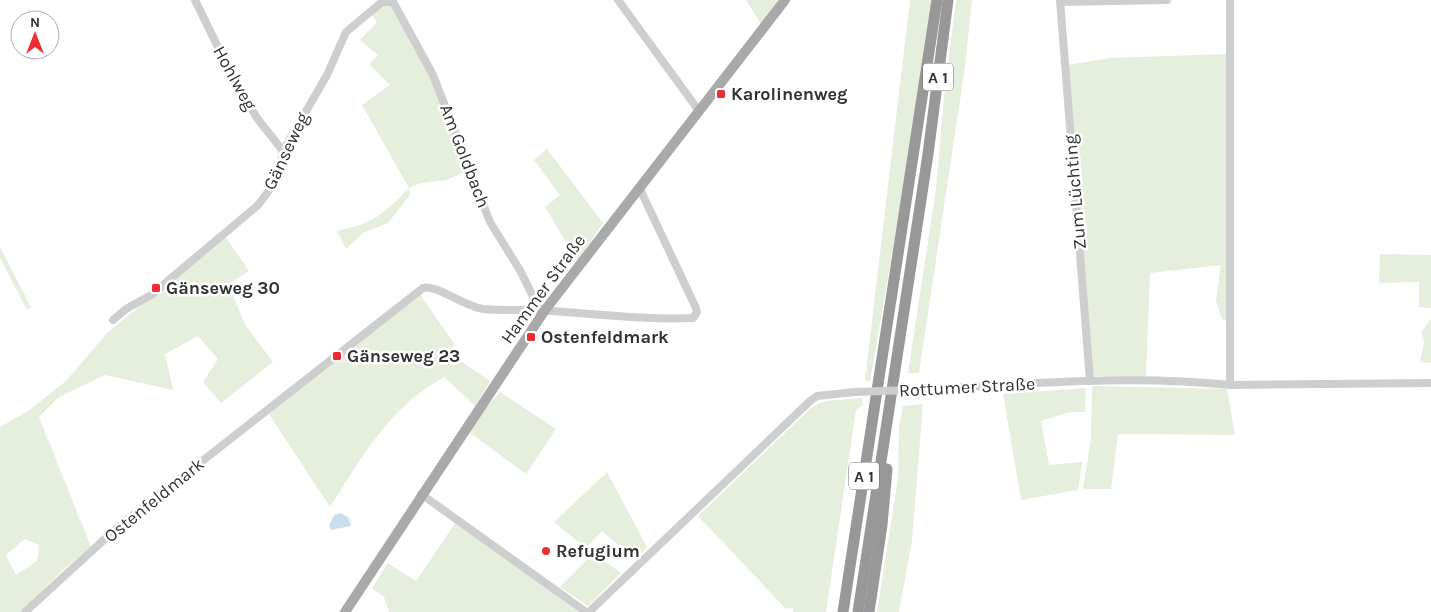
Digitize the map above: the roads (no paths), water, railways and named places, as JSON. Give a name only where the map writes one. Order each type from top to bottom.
[{"type":"highway","name":"A 1","points":[[843,612],[917,144],[937,0]]},
{"type":"highway","name":"A 1","points":[[858,612],[889,418],[948,0]]},
{"type":"highway","points":[[869,612],[882,525],[889,418]]},
{"type":"main road","name":"Hammer Straße","points":[[345,612],[421,494],[545,310],[785,0]]},
{"type":"street","name":"Hohlweg","points":[[195,0],[236,84],[257,118],[283,151]]},
{"type":"street","name":"Gänseweg","points":[[113,320],[126,309],[151,295],[257,206],[276,179],[282,164],[283,151],[327,75],[346,32],[367,13],[388,0]]},
{"type":"street","name":"Am Goldbach","points":[[388,0],[393,2],[434,75],[490,222],[521,272],[538,307],[545,310]]},
{"type":"street","points":[[618,0],[699,110]]},
{"type":"street","name":"Zum Lüchting","points":[[1090,381],[1060,1],[1167,0]]},
{"type":"street","points":[[1230,0],[1230,386]]},
{"type":"street","name":"Ostenfeldmark","points":[[25,612],[118,527],[423,288],[430,287],[469,306],[481,309],[545,310],[658,320],[693,318],[696,316],[696,308],[639,187]]},
{"type":"street","name":"Rottumer Straße","points":[[588,612],[810,401],[818,396],[855,392],[1090,381],[1205,383],[1230,386],[1431,383]]},
{"type":"street","points":[[421,494],[588,612]]},
{"type":"water","points":[[341,513],[349,518],[351,526],[331,530],[329,526],[334,515]]},
{"type":"place","name":"Karolinenweg","points":[[721,94]]},
{"type":"place","name":"Gänseweg 30","points":[[156,288]]},
{"type":"place","name":"Ostenfeldmark","points":[[531,337]]},
{"type":"place","name":"Gänseweg 23","points":[[337,356]]},
{"type":"place","name":"Refugium","points":[[546,551]]}]
